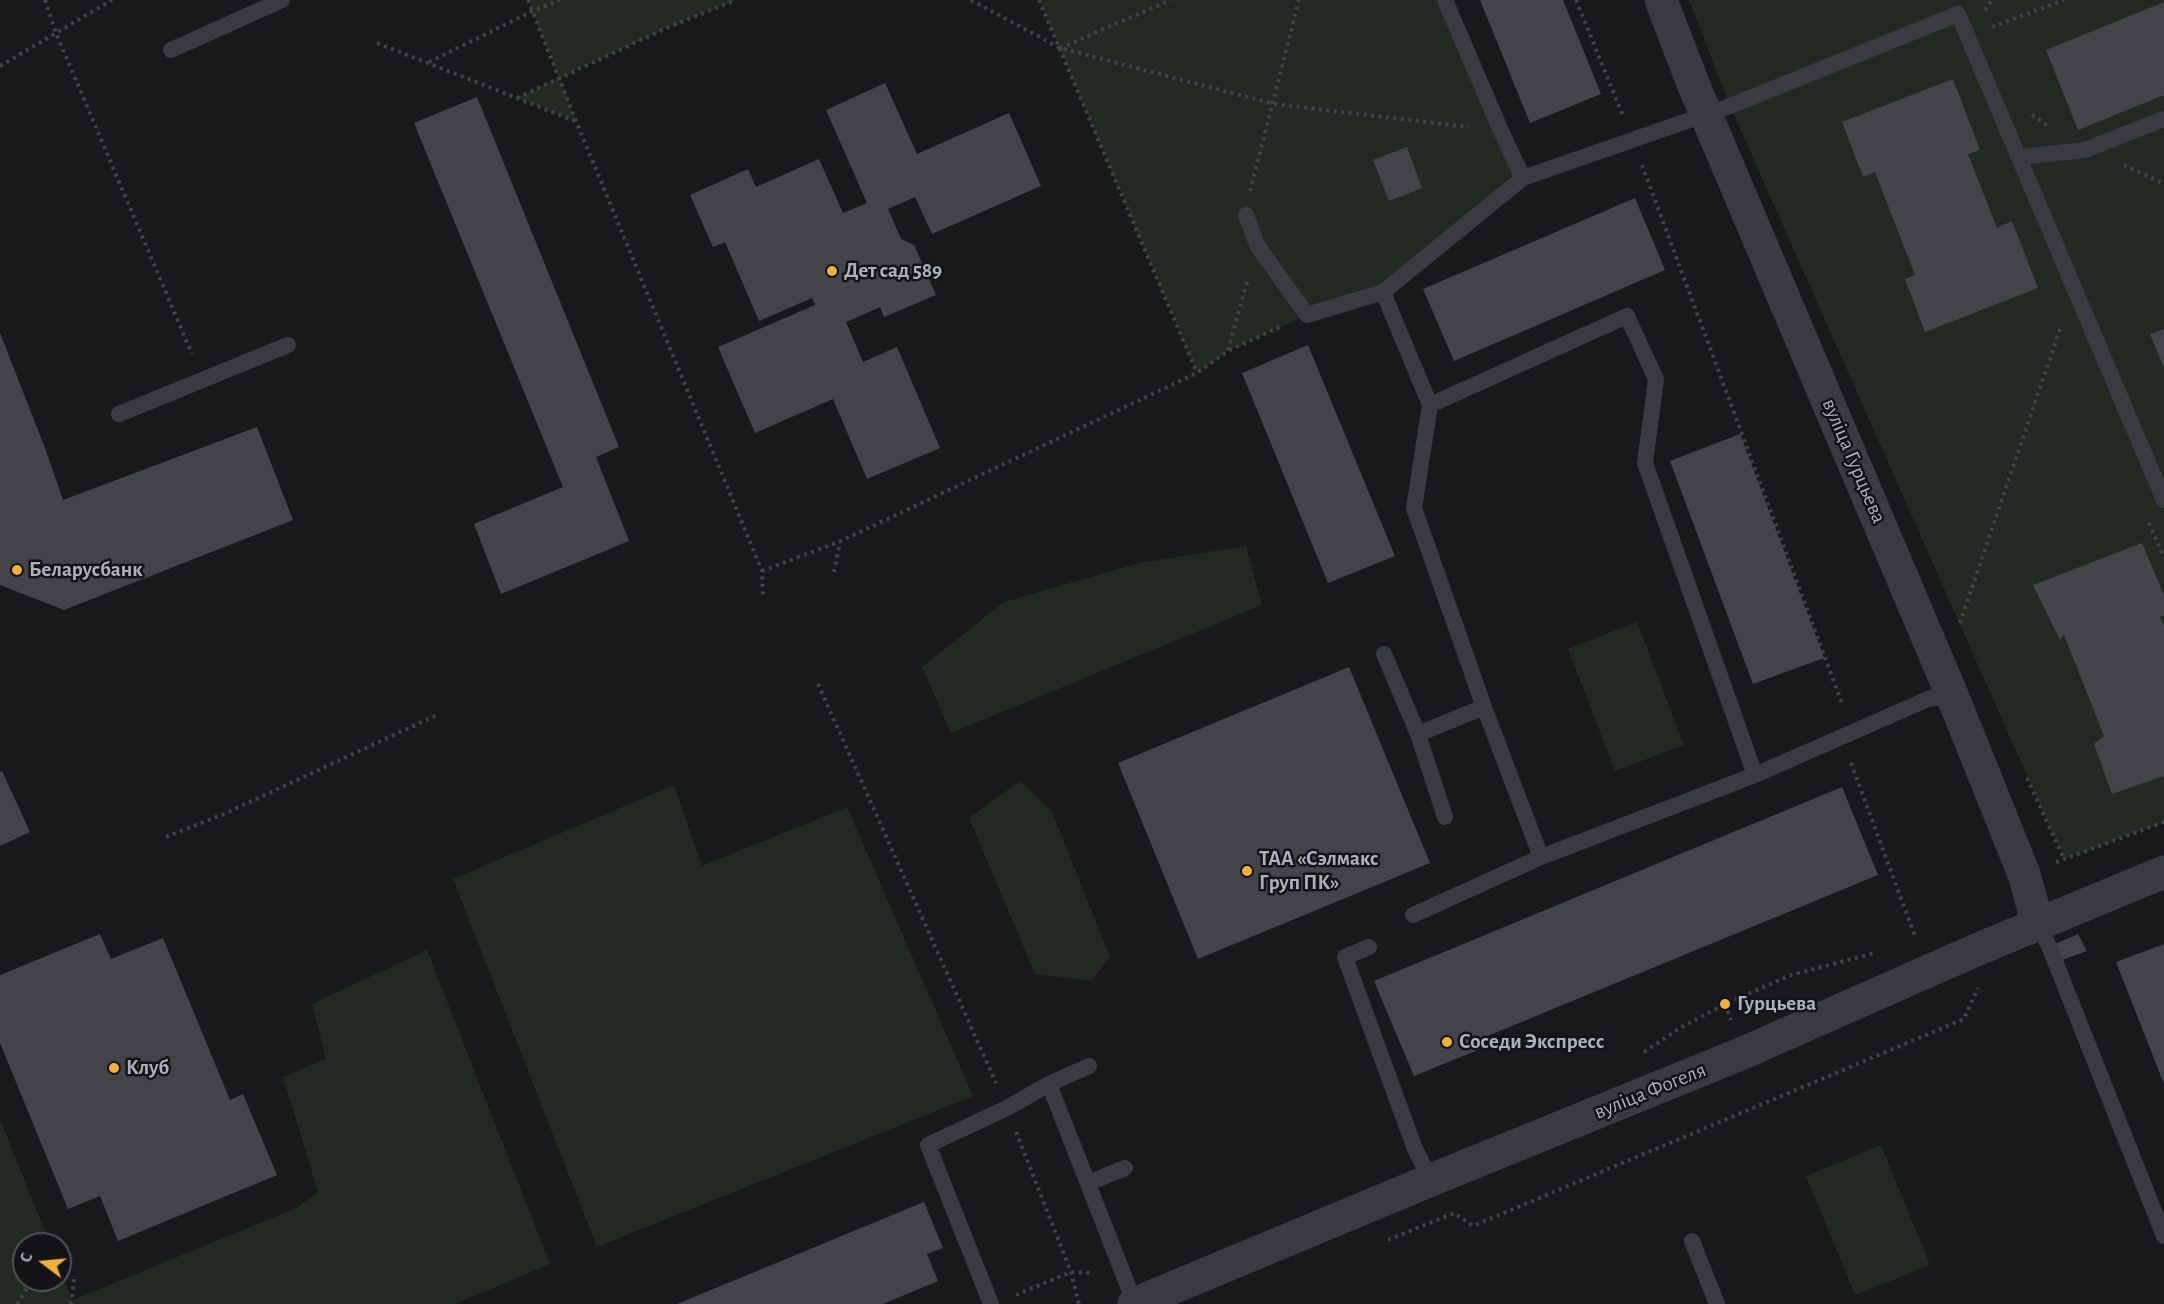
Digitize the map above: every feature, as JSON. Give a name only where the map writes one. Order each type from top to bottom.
[{"type":"street","name":"вуліца Гурцьева","points":[[1661,0],[1694,86],[1952,695],[2024,874],[2038,925]]},
{"type":"street","name":"вуліца Фогеля","points":[[1135,1304],[1743,1053],[1976,950],[2164,872]]},
{"type":"lane","points":[[171,50],[282,0]]},
{"type":"lane","points":[[1445,0],[1523,178]]},
{"type":"lane","points":[[1246,215],[1257,245],[1307,315],[1383,291],[1523,178],[1707,114],[1958,14],[2164,500]]},
{"type":"lane","points":[[2020,157],[2085,150],[2164,119]]},
{"type":"lane","points":[[1383,291],[1430,405],[1414,508],[1484,707],[1541,857]]},
{"type":"lane","points":[[1430,405],[1627,316],[1656,379],[1646,463],[1755,775]]},
{"type":"lane","points":[[119,414],[288,345]]},
{"type":"lane","points":[[1384,654],[1418,734],[1445,817]]},
{"type":"lane","points":[[1413,915],[1541,857],[1755,775],[1928,699],[1952,695]]},
{"type":"lane","points":[[1418,734],[1484,707]]},
{"type":"lane","points":[[2038,925],[2049,946],[2164,1236]]},
{"type":"lane","points":[[1369,947],[1345,957],[1415,1149],[1431,1180]]},
{"type":"lane","points":[[991,1304],[928,1145],[1007,1108],[1089,1065]]},
{"type":"lane","points":[[1049,1084],[1135,1304]]},
{"type":"lane","points":[[1088,1183],[1125,1168]]},
{"type":"lane","points":[[1692,1241],[1717,1304]]},
{"type":"path","points":[[45,0],[56,33],[202,379]]},
{"type":"path","points":[[0,66],[112,0]]},
{"type":"path","points":[[528,0],[762,571],[763,597]]},
{"type":"path","points":[[429,63],[532,11],[560,0]]},
{"type":"path","points":[[517,98],[670,26],[736,0]]},
{"type":"path","points":[[972,0],[1060,48],[1274,104],[1501,131]]},
{"type":"path","points":[[1039,0],[1197,373]]},
{"type":"path","points":[[1060,48],[1171,0]]},
{"type":"path","points":[[1246,215],[1252,180],[1274,104],[1299,0]]},
{"type":"path","points":[[1576,0],[1632,139],[1853,733],[1851,765],[1918,942]]},
{"type":"path","points":[[1968,36],[2064,0]]},
{"type":"path","points":[[377,43],[576,121]]},
{"type":"path","points":[[1228,351],[1257,245]]},
{"type":"path","points":[[762,571],[841,541],[1197,373],[1228,351],[1307,315]]},
{"type":"path","points":[[1959,627],[2063,321]]},
{"type":"path","points":[[834,572],[841,541]]},
{"type":"path","points":[[818,684],[1007,1108],[1071,1272],[1079,1304]]},
{"type":"path","points":[[166,837],[224,814],[439,714]]},
{"type":"path","points":[[2024,874],[2164,822]]},
{"type":"path","points":[[1680,1028],[1725,1004],[1791,975],[1883,951]]},
{"type":"path","points":[[1454,1213],[1473,1226],[1964,1019]]},
{"type":"path","points":[[70,1304],[74,1279]]},
{"type":"shaded area","points":[[528,0],[736,0],[671,26],[560,78],[576,121],[517,98],[559,78]]},
{"type":"shaded area","points":[[1039,0],[1445,0],[1523,178],[1383,292],[1307,315],[1228,351],[1197,373]]},
{"type":"shaded area","points":[[1689,0],[2164,0],[2164,822],[2064,859],[1730,106]]},
{"type":"shaded area","points":[[1246,546],[1262,605],[951,733],[922,667],[1004,602],[1140,563]]},
{"type":"shaded area","points":[[1637,622],[1684,745],[1615,771],[1568,649]]},
{"type":"shaded area","points":[[1020,781],[1052,811],[1110,957],[1092,981],[1035,974],[969,818]]},
{"type":"shaded area","points":[[674,785],[702,866],[847,807],[973,1096],[597,1247],[453,879]]},
{"type":"shaded area","points":[[427,950],[550,1264],[455,1304],[0,1304],[0,1119],[45,1232],[12,1232],[12,1292],[70,1292],[73,1300],[296,1208],[318,1192],[283,1077],[326,1059],[312,1004]]},
{"type":"shaded area","points":[[1881,1145],[1930,1265],[1855,1295],[1806,1176]]},
{"type":"building","points":[[1480,0],[1563,0],[1601,94],[1530,123]]},
{"type":"building","points":[[2164,2],[2164,95],[2078,130],[2046,50]]},
{"type":"building","points":[[1953,79],[1980,150],[1968,154],[1997,228],[2012,221],[2038,288],[1925,332],[1905,279],[1915,275],[1875,172],[1863,177],[1842,122]]},
{"type":"building","name":"Дет сад 589","points":[[885,83],[917,154],[1009,113],[1041,186],[932,234],[915,197],[888,209],[901,239],[914,245],[936,295],[884,317],[880,307],[846,322],[863,362],[897,347],[940,448],[867,479],[833,399],[755,433],[718,347],[815,305],[812,298],[759,321],[725,242],[713,247],[690,195],[748,169],[756,187],[819,159],[843,213],[867,203],[826,110]]},
{"type":"building","points":[[477,97],[619,447],[596,457],[629,541],[501,594],[474,524],[563,487],[414,123]]},
{"type":"building","points":[[1407,147],[1422,188],[1389,201],[1373,160]]},
{"type":"building","points":[[1635,198],[1665,270],[1454,361],[1423,289]]},
{"type":"building","points":[[2164,329],[2164,368],[2150,334]]},
{"type":"building","points":[[0,333],[63,500],[257,427],[293,520],[64,610],[0,585]]},
{"type":"building","points":[[1308,345],[1395,556],[1328,583],[1242,373]]},
{"type":"building","points":[[1740,434],[1824,658],[1753,684],[1670,461]]},
{"type":"building","points":[[2142,543],[2164,595],[2164,616],[2160,617],[2164,626],[2164,776],[2112,794],[2094,744],[2104,736],[2064,635],[2060,640],[2033,585]]},
{"type":"building","points":[[1349,667],[1430,863],[1198,959],[1118,763]]},
{"type":"building","points":[[2,771],[30,832],[0,846],[0,772]]},
{"type":"building","points":[[1842,787],[1878,875],[1485,1037],[1490,1045],[1414,1076],[1374,981]]},
{"type":"building","name":"Клуб","points":[[100,934],[111,959],[163,938],[230,1100],[243,1094],[277,1175],[118,1241],[100,1196],[68,1209],[0,1043],[0,975]]},
{"type":"building","points":[[2078,934],[2087,951],[2062,960],[2055,944]]},
{"type":"building","points":[[2164,944],[2164,1084],[2116,962]]},
{"type":"building","points":[[924,1202],[943,1248],[927,1254],[938,1281],[883,1304],[677,1304]]},
{"type":"place","name":"Дет сад 589","points":[[832,271]]},
{"type":"place","name":"Беларусбанк","points":[[17,570]]},
{"type":"place","name":"ТАА «Сэлмакс Груп ПК»","points":[[1247,871]]},
{"type":"place","name":"Гурцьева","points":[[1725,1004]]},
{"type":"place","name":"Соседи Экспресс","points":[[1447,1042]]},
{"type":"place","name":"Клуб","points":[[114,1068]]}]
